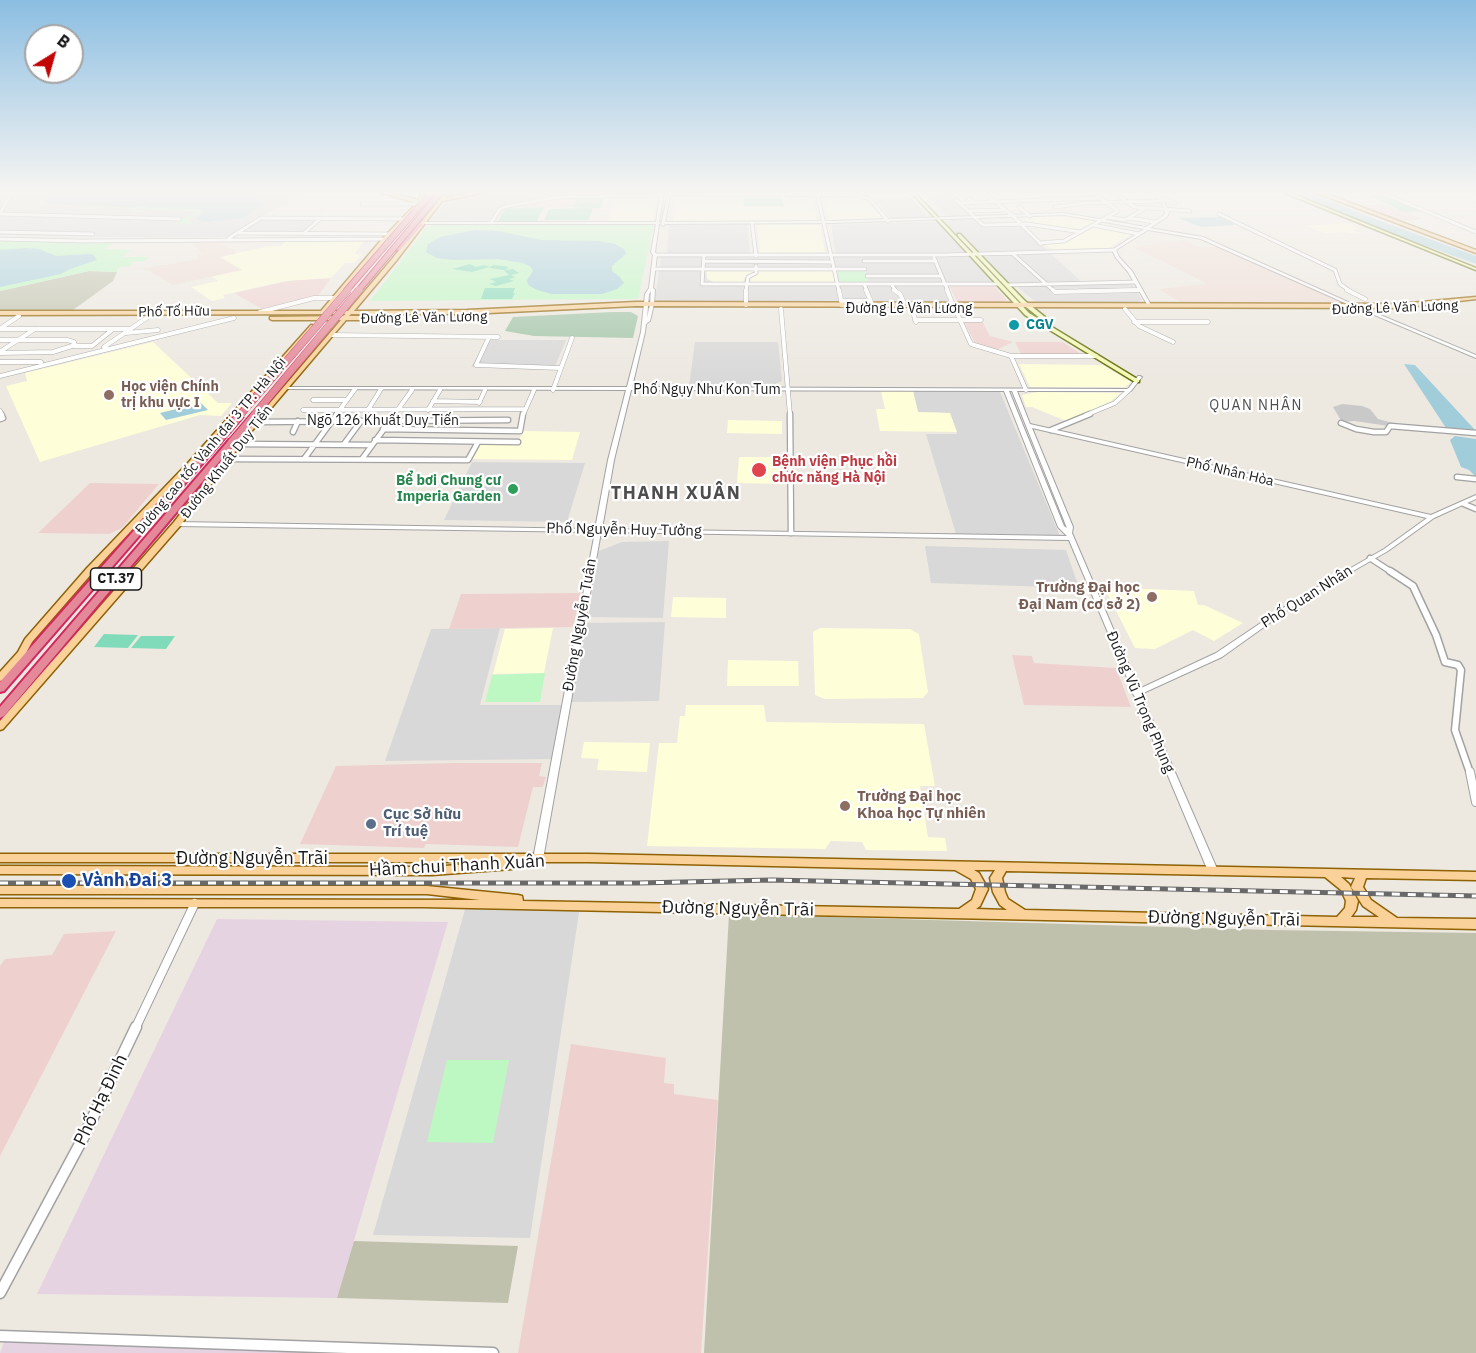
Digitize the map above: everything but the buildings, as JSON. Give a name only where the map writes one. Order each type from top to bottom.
[{"type":"highway","name":"Đường cao tốc Vành đai 3 TP. Hà Nội","points":[[0,689],[373,256]]},
{"type":"highway","points":[[333,303],[375,256]]},
{"type":"highway","name":"Đường cao tốc Vành đai 3 TP. Hà Nội","points":[[0,714],[238,442],[390,256]]},
{"type":"highway","points":[[361,290],[392,256]]},
{"type":"highway","points":[[22,653],[215,441]]},
{"type":"highway","points":[[53,664],[238,442]]},
{"type":"main road","name":"Đường Khuất Duy Tiến","points":[[0,678],[22,653],[28,641],[90,570],[215,441],[371,256]]},
{"type":"main road","name":"Đường Khuất Duy Tiến","points":[[0,727],[53,664],[70,650],[177,524],[238,442],[309,362],[396,256]]},
{"type":"main road","points":[[971,256],[1017,305]]},
{"type":"main road","points":[[980,256],[1008,285],[1024,307],[1045,326],[1138,379]]},
{"type":"main road","points":[[1443,256],[1476,269]]},
{"type":"main road","points":[[350,282],[374,281]]},
{"type":"main road","points":[[358,301],[381,312]]},
{"type":"main road","points":[[1433,308],[1476,301]]},
{"type":"main road","name":"Đường Lê Văn Lương","points":[[647,307],[912,310],[1017,305],[1032,310],[1366,309],[1433,308],[1476,301]]},
{"type":"main road","name":"Đường Lê Văn Lương","points":[[343,319],[381,312],[508,313],[647,307],[842,303],[954,307],[1355,306],[1476,301]]},
{"type":"main road","points":[[174,315],[302,315],[333,303]]},
{"type":"main road","points":[[1425,304],[1445,305]]},
{"type":"main road","points":[[1200,305],[1205,310]]},
{"type":"main road","points":[[1032,310],[1138,379]]},
{"type":"main road","points":[[302,315],[311,311],[349,311]]},
{"type":"main road","name":"Đường Lê Văn Lương","points":[[349,311],[366,315],[473,318],[508,313]]},
{"type":"main road","name":"Phố Tố Hữu","points":[[0,314],[174,315],[260,312],[343,319]]},
{"type":"main road","name":"Phố Tố Hữu","points":[[0,314],[148,317],[174,315],[234,318],[294,318],[302,315]]},
{"type":"main road","points":[[357,318],[366,315]]},
{"type":"main road","points":[[333,333],[366,315]]},
{"type":"main road","points":[[294,318],[310,328]]},
{"type":"main road","points":[[1045,326],[1052,325]]},
{"type":"main road","points":[[287,355],[314,355]]},
{"type":"main road","points":[[1096,356],[1103,355]]},
{"type":"main road","points":[[282,361],[299,359],[309,362]]},
{"type":"main road","points":[[215,441],[238,442]]},
{"type":"main road","name":"Đường Nguyễn Trãi","points":[[0,858],[589,858],[1476,876]]},
{"type":"main road","name":"Hầm chui Thanh Xuân","points":[[0,870],[432,872],[589,858]]},
{"type":"main road","points":[[957,866],[975,876],[982,889],[976,903],[961,914]]},
{"type":"main road","points":[[1003,867],[996,878],[999,892],[1004,902],[1022,915]]},
{"type":"main road","points":[[1328,873],[1345,887],[1352,902],[1350,910],[1340,921]]},
{"type":"main road","points":[[1362,874],[1357,888],[1367,903],[1395,922]]},
{"type":"main road","name":"Hầm chui Thanh Xuân","points":[[0,890],[427,890],[580,906]]},
{"type":"main road","name":"Đường Nguyễn Trãi","points":[[0,903],[580,906],[1476,924]]},
{"type":"street","points":[[647,307],[653,290],[651,288],[655,256]]},
{"type":"street","points":[[704,256],[702,284],[998,284]]},
{"type":"street","points":[[746,305],[747,278],[756,273],[756,256]]},
{"type":"street","points":[[831,256],[842,303]]},
{"type":"street","points":[[863,256],[871,303]]},
{"type":"street","points":[[934,256],[971,344],[1011,356],[1096,356]]},
{"type":"street","points":[[1016,256],[1055,292],[1140,290]]},
{"type":"street","points":[[1117,256],[1130,272],[1149,305]]},
{"type":"street","points":[[1243,256],[1355,306]]},
{"type":"street","points":[[1306,256],[1335,270],[1340,284],[1365,300]]},
{"type":"street","points":[[704,261],[832,262]]},
{"type":"street","points":[[864,261],[936,261]]},
{"type":"street","points":[[888,261],[894,276]]},
{"type":"street","points":[[912,261],[920,276]]},
{"type":"street","points":[[653,269],[865,269]]},
{"type":"street","points":[[867,276],[942,276]]},
{"type":"street","points":[[1008,285],[1135,282]]},
{"type":"street","points":[[891,284],[900,294],[905,305]]},
{"type":"street","points":[[647,307],[647,294],[651,288]]},
{"type":"street","points":[[260,312],[314,298],[333,303]]},
{"type":"street","name":"Đường Nguyễn Tuân","points":[[538,859],[598,530],[627,390],[645,323],[648,321],[647,307]]},
{"type":"street","points":[[781,309],[789,390],[792,467],[791,533]]},
{"type":"street","points":[[1125,309],[1134,322],[1173,342]]},
{"type":"street","points":[[1366,309],[1476,357]]},
{"type":"street","points":[[912,310],[916,321],[981,320]]},
{"type":"street","points":[[0,329],[20,316]]},
{"type":"street","points":[[0,362],[48,361],[106,346],[148,317]]},
{"type":"street","points":[[0,376],[234,318]]},
{"type":"street","points":[[1134,322],[1208,322]]},
{"type":"street","points":[[0,329],[130,329]]},
{"type":"street","points":[[0,352],[36,329]]},
{"type":"street","points":[[0,352],[53,352],[74,346],[92,346],[113,329]]},
{"type":"street","points":[[125,333],[158,330]]},
{"type":"street","points":[[333,333],[498,337]]},
{"type":"street","points":[[489,337],[476,365],[560,368]]},
{"type":"street","points":[[553,390],[572,338]]},
{"type":"street","points":[[0,340],[66,340],[74,342],[74,346]]},
{"type":"street","points":[[1011,356],[1026,390]]},
{"type":"street","points":[[1051,430],[1115,402],[1138,379]]},
{"type":"street","name":"Phố Ngụy Như Kon Tum","points":[[286,388],[1129,390]]},
{"type":"street","points":[[304,459],[355,389]]},
{"type":"street","points":[[368,410],[381,389]]},
{"type":"street","points":[[363,459],[412,390]]},
{"type":"street","points":[[428,410],[440,390]]},
{"type":"street","points":[[477,410],[485,390]]},
{"type":"street","points":[[383,429],[520,431],[525,409],[534,390]]},
{"type":"street","name":"Đường Vũ Trọng Phụng","points":[[1006,391],[1061,527],[1070,535]]},
{"type":"street","name":"Đường Vũ Trọng Phụng","points":[[1014,391],[1070,527],[1070,535],[1213,871]]},
{"type":"street","points":[[313,400],[347,400]]},
{"type":"street","points":[[433,401],[480,402]]},
{"type":"street","name":"Ngõ 126 Khuất Duy Tiến","points":[[257,422],[390,420],[507,422],[513,409]]},
{"type":"street","points":[[303,410],[525,409]]},
{"type":"street","points":[[446,422],[453,410]]},
{"type":"street","points":[[0,411],[3,418],[0,419]]},
{"type":"street","points":[[283,421],[287,416]]},
{"type":"street","points":[[293,432],[298,421]]},
{"type":"street","points":[[344,444],[362,421]]},
{"type":"street","points":[[1341,423],[1356,429],[1374,432],[1386,432],[1390,426],[1476,433]]},
{"type":"street","name":"Phố Nhân Hòa","points":[[1028,425],[1432,517]]},
{"type":"street","points":[[227,459],[468,460],[478,441]]},
{"type":"street","points":[[238,442],[314,444],[518,442]]},
{"type":"street","points":[[1034,457],[1042,458]]},
{"type":"street","points":[[1457,477],[1476,479]]},
{"type":"street","name":"Phố Quan Nhân","points":[[1136,693],[1219,655],[1297,601],[1386,550],[1432,517],[1476,497]]},
{"type":"street","points":[[1464,504],[1476,509]]},
{"type":"street","name":"Phố Nguyễn Huy Tưởng","points":[[177,524],[1070,535]]},
{"type":"street","points":[[1370,558],[1413,586],[1436,635],[1445,662],[1458,665],[1461,670],[1455,730],[1469,767],[1476,802]]},
{"type":"street","name":"Phố Hạ Đình","points":[[0,1293],[83,1138],[195,903]]},
{"type":"street","points":[[0,1336],[493,1353]]},
{"type":"shaded area","points":[[197,256],[224,256],[220,257],[242,270],[173,285],[148,270],[140,269],[198,259]]},
{"type":"shaded area","points":[[360,256],[354,263],[345,263],[331,278],[285,281],[223,295],[225,298],[212,301],[191,287],[218,281],[211,276],[241,270],[219,257]]},
{"type":"shaded area","points":[[1054,256],[1084,284],[1132,283],[1142,300],[1136,303],[1036,302],[1012,283],[943,284],[951,304],[659,302],[655,299],[661,257]]},
{"type":"shaded area","points":[[1152,256],[1240,256],[1346,303],[1182,303],[1158,289],[1208,284]]},
{"type":"shaded area","points":[[833,269],[835,283],[750,283],[751,278],[759,273],[759,270]]},
{"type":"shaded area","points":[[706,270],[754,270],[754,273],[745,277],[743,283],[716,283],[707,279]]},
{"type":"shaded area","points":[[89,271],[117,272],[113,281],[73,310],[0,310],[0,291]]},
{"type":"shaded area","points":[[331,278],[318,296],[264,310],[234,293],[293,280]]},
{"type":"shaded area","points":[[949,285],[993,285],[1007,300],[1004,302],[957,302]]},
{"type":"shaded area","points":[[631,312],[638,316],[633,338],[534,336],[505,331],[513,317]]},
{"type":"shaded area","points":[[963,321],[982,321],[990,336],[1013,342],[996,350],[975,343]]},
{"type":"shaded area","points":[[487,340],[566,340],[554,369],[471,367]]},
{"type":"shaded area","name":"Học viện Chính trị khu vực I","points":[[153,342],[218,403],[232,403],[221,416],[200,415],[40,462],[6,386],[27,381],[25,373]]},
{"type":"shaded area","points":[[695,342],[778,342],[782,381],[771,386],[737,386],[736,389],[727,389],[727,386],[689,386]]},
{"type":"shaded area","points":[[1015,342],[1063,342],[1081,354],[1021,354]]},
{"type":"shaded area","points":[[1019,364],[1103,365],[1131,382],[1125,387],[1030,387]]},
{"type":"shaded area","points":[[881,391],[913,391],[918,412],[950,413],[957,432],[880,431],[876,409],[885,409]]},
{"type":"shaded area","points":[[913,391],[1000,392],[1060,536],[956,534],[926,434],[957,434],[950,413],[918,412]]},
{"type":"shaded area","points":[[1038,392],[1121,393],[1111,401],[1066,421],[1032,407],[1026,407],[1022,395]]},
{"type":"shaded area","points":[[1342,404],[1370,409],[1378,419],[1393,423],[1396,427],[1354,421],[1342,422],[1333,407]]},
{"type":"shaded area","points":[[728,420],[782,421],[782,434],[727,433]]},
{"type":"shaded area","points":[[523,431],[580,432],[572,460],[469,459],[478,442],[518,442]]},
{"type":"shaded area","name":"Bệnh viện Phục hồi chức năng Hà Nội","points":[[739,457],[781,457],[781,484],[737,483]]},
{"type":"shaded area","points":[[472,462],[585,463],[567,522],[444,520]]},
{"type":"shaded area","points":[[90,483],[159,484],[122,528],[109,534],[38,533]]},
{"type":"shaded area","points":[[669,541],[663,618],[588,617],[599,551],[622,542]]},
{"type":"shaded area","points":[[925,546],[1066,550],[1079,588],[931,583]]},
{"type":"shaded area","points":[[1104,587],[1194,591],[1198,605],[1204,605],[1243,623],[1214,641],[1193,630],[1155,649],[1135,648]]},
{"type":"shaded area","points":[[581,593],[573,627],[449,629],[461,594]]},
{"type":"shaded area","points":[[673,597],[726,598],[726,618],[671,617]]},
{"type":"shaded area","points":[[665,622],[659,701],[570,702],[584,623]]},
{"type":"shaded area","points":[[500,628],[480,705],[566,705],[556,759],[385,761],[431,629]]},
{"type":"shaded area","points":[[553,628],[544,673],[493,674],[505,629]]},
{"type":"shaded area","points":[[820,628],[910,629],[919,634],[928,692],[923,698],[825,699],[815,695],[813,632]]},
{"type":"shaded area","points":[[1012,655],[1032,656],[1034,663],[1116,668],[1131,707],[1024,705]]},
{"type":"shaded area","points":[[728,660],[798,661],[799,686],[727,686]]},
{"type":"shaded area","points":[[686,705],[764,705],[766,722],[924,724],[935,786],[920,786],[928,837],[945,838],[947,851],[866,850],[862,842],[831,841],[825,849],[647,846],[659,743],[677,743],[680,716],[685,716]]},
{"type":"shaded area","points":[[584,742],[650,743],[647,772],[597,770],[599,759],[581,758]]},
{"type":"shaded area","points":[[542,763],[539,776],[546,777],[543,787],[533,787],[518,847],[426,844],[424,848],[300,844],[336,766]]},
{"type":"shaded area","points":[[466,906],[580,906],[530,1238],[373,1235]]},
{"type":"shaded area","points":[[729,914],[1271,930],[1476,933],[1476,1353],[704,1353]]},
{"type":"shaded area","points":[[217,919],[448,922],[337,1298],[37,1294]]},
{"type":"shaded area","points":[[116,931],[0,1156],[0,966],[5,959],[52,955],[64,934]]},
{"type":"shaded area","points":[[571,1044],[666,1058],[664,1083],[674,1084],[674,1094],[718,1100],[701,1353],[518,1353]]},
{"type":"shaded area","points":[[354,1241],[518,1246],[508,1303],[337,1298]]},
{"type":"shaded area","points":[[4,1342],[426,1353],[0,1353]]},
{"type":"green space","points":[[0,256],[149,257],[145,261],[132,262],[130,266],[117,268],[117,272],[89,271],[0,291]]},
{"type":"green space","points":[[405,256],[647,256],[638,299],[370,301]]},
{"type":"green space","points":[[470,264],[476,267],[494,265],[509,267],[505,270],[513,269],[519,273],[511,275],[515,277],[509,279],[514,281],[496,286],[489,284],[496,282],[490,279],[509,275],[504,270],[489,267],[472,272],[452,269]]},
{"type":"green space","points":[[833,268],[865,269],[869,284],[837,284]]},
{"type":"green space","points":[[485,288],[515,288],[513,293],[515,293],[512,299],[481,299]]},
{"type":"green space","points":[[104,634],[138,635],[128,648],[94,647]]},
{"type":"green space","points":[[141,636],[175,636],[166,649],[131,648]]},
{"type":"green space","points":[[545,673],[540,702],[485,702],[492,675]]},
{"type":"green space","points":[[447,1060],[509,1060],[493,1143],[427,1142]]},
{"type":"water","points":[[0,256],[95,256],[97,260],[61,274],[0,287]]},
{"type":"water","points":[[434,256],[624,256],[612,266],[612,271],[624,283],[617,289],[602,294],[552,294],[528,285],[527,280],[533,271],[531,267],[523,263],[498,259]]},
{"type":"water","points":[[1454,256],[1476,256],[1476,264]]},
{"type":"water","points":[[1404,364],[1415,365],[1476,431],[1446,428]]},
{"type":"water","points":[[201,403],[208,410],[166,420],[160,413]]},
{"type":"water","points":[[1455,436],[1476,439],[1476,477],[1469,470],[1461,467],[1450,440]]},
{"type":"tunnel","points":[[301,316],[365,316]]},
{"type":"railway","points":[[0,883],[638,883],[772,880],[1476,896]]},
{"type":"place","name":"CGV","points":[[1014,325]]},
{"type":"place","name":"Học viện Chính trị khu vực I","points":[[109,395]]},
{"type":"place","name":"Bệnh viện Phục hồi chức năng Hà Nội","points":[[759,470]]},
{"type":"place","name":"Bể bơi Chung cư Imperia Garden","points":[[513,489]]},
{"type":"place","name":"Trường Đại học Đại Nam (cơ sở 2)","points":[[1152,597]]},
{"type":"place","name":"Trường Đại học Khoa học Tự nhiên","points":[[845,806]]},
{"type":"place","name":"Cục Sở hữu Trí tuệ","points":[[371,824]]},
{"type":"place","name":"Vành Đai 3","points":[[69,881]]},
{"type":"district","name":"QUAN NHÂN","points":[[1256,406]]},
{"type":"district","name":"THANH XUÂN","points":[[676,494]]}]
